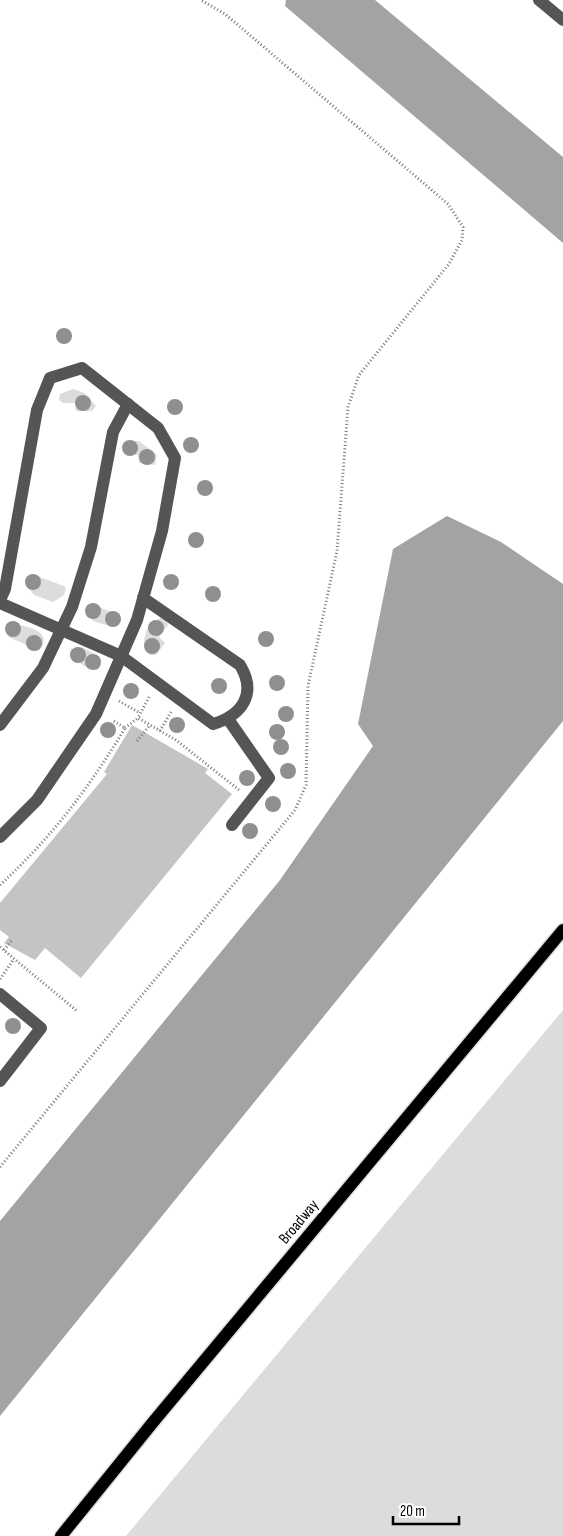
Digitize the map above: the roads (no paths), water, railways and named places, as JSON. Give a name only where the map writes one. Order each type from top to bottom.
[{"type":"main road","name":"Broadway","points":[[61,1536],[154,1421],[563,930]]},
{"type":"street","points":[[539,0],[563,20]]},
{"type":"street","points":[[0,837],[37,800],[96,714],[121,656],[137,620],[143,598],[162,531],[175,458],[158,428],[82,368],[50,378],[37,410],[5,588],[0,602],[121,656],[214,724],[228,719],[240,711],[246,695],[247,677],[240,665],[143,598]]},
{"type":"street","points":[[0,725],[43,668],[72,607],[91,547],[113,432],[128,404]]},
{"type":"street","points":[[228,719],[269,778],[232,825]]},
{"type":"street","points":[[0,994],[41,1028],[0,1081]]}]
